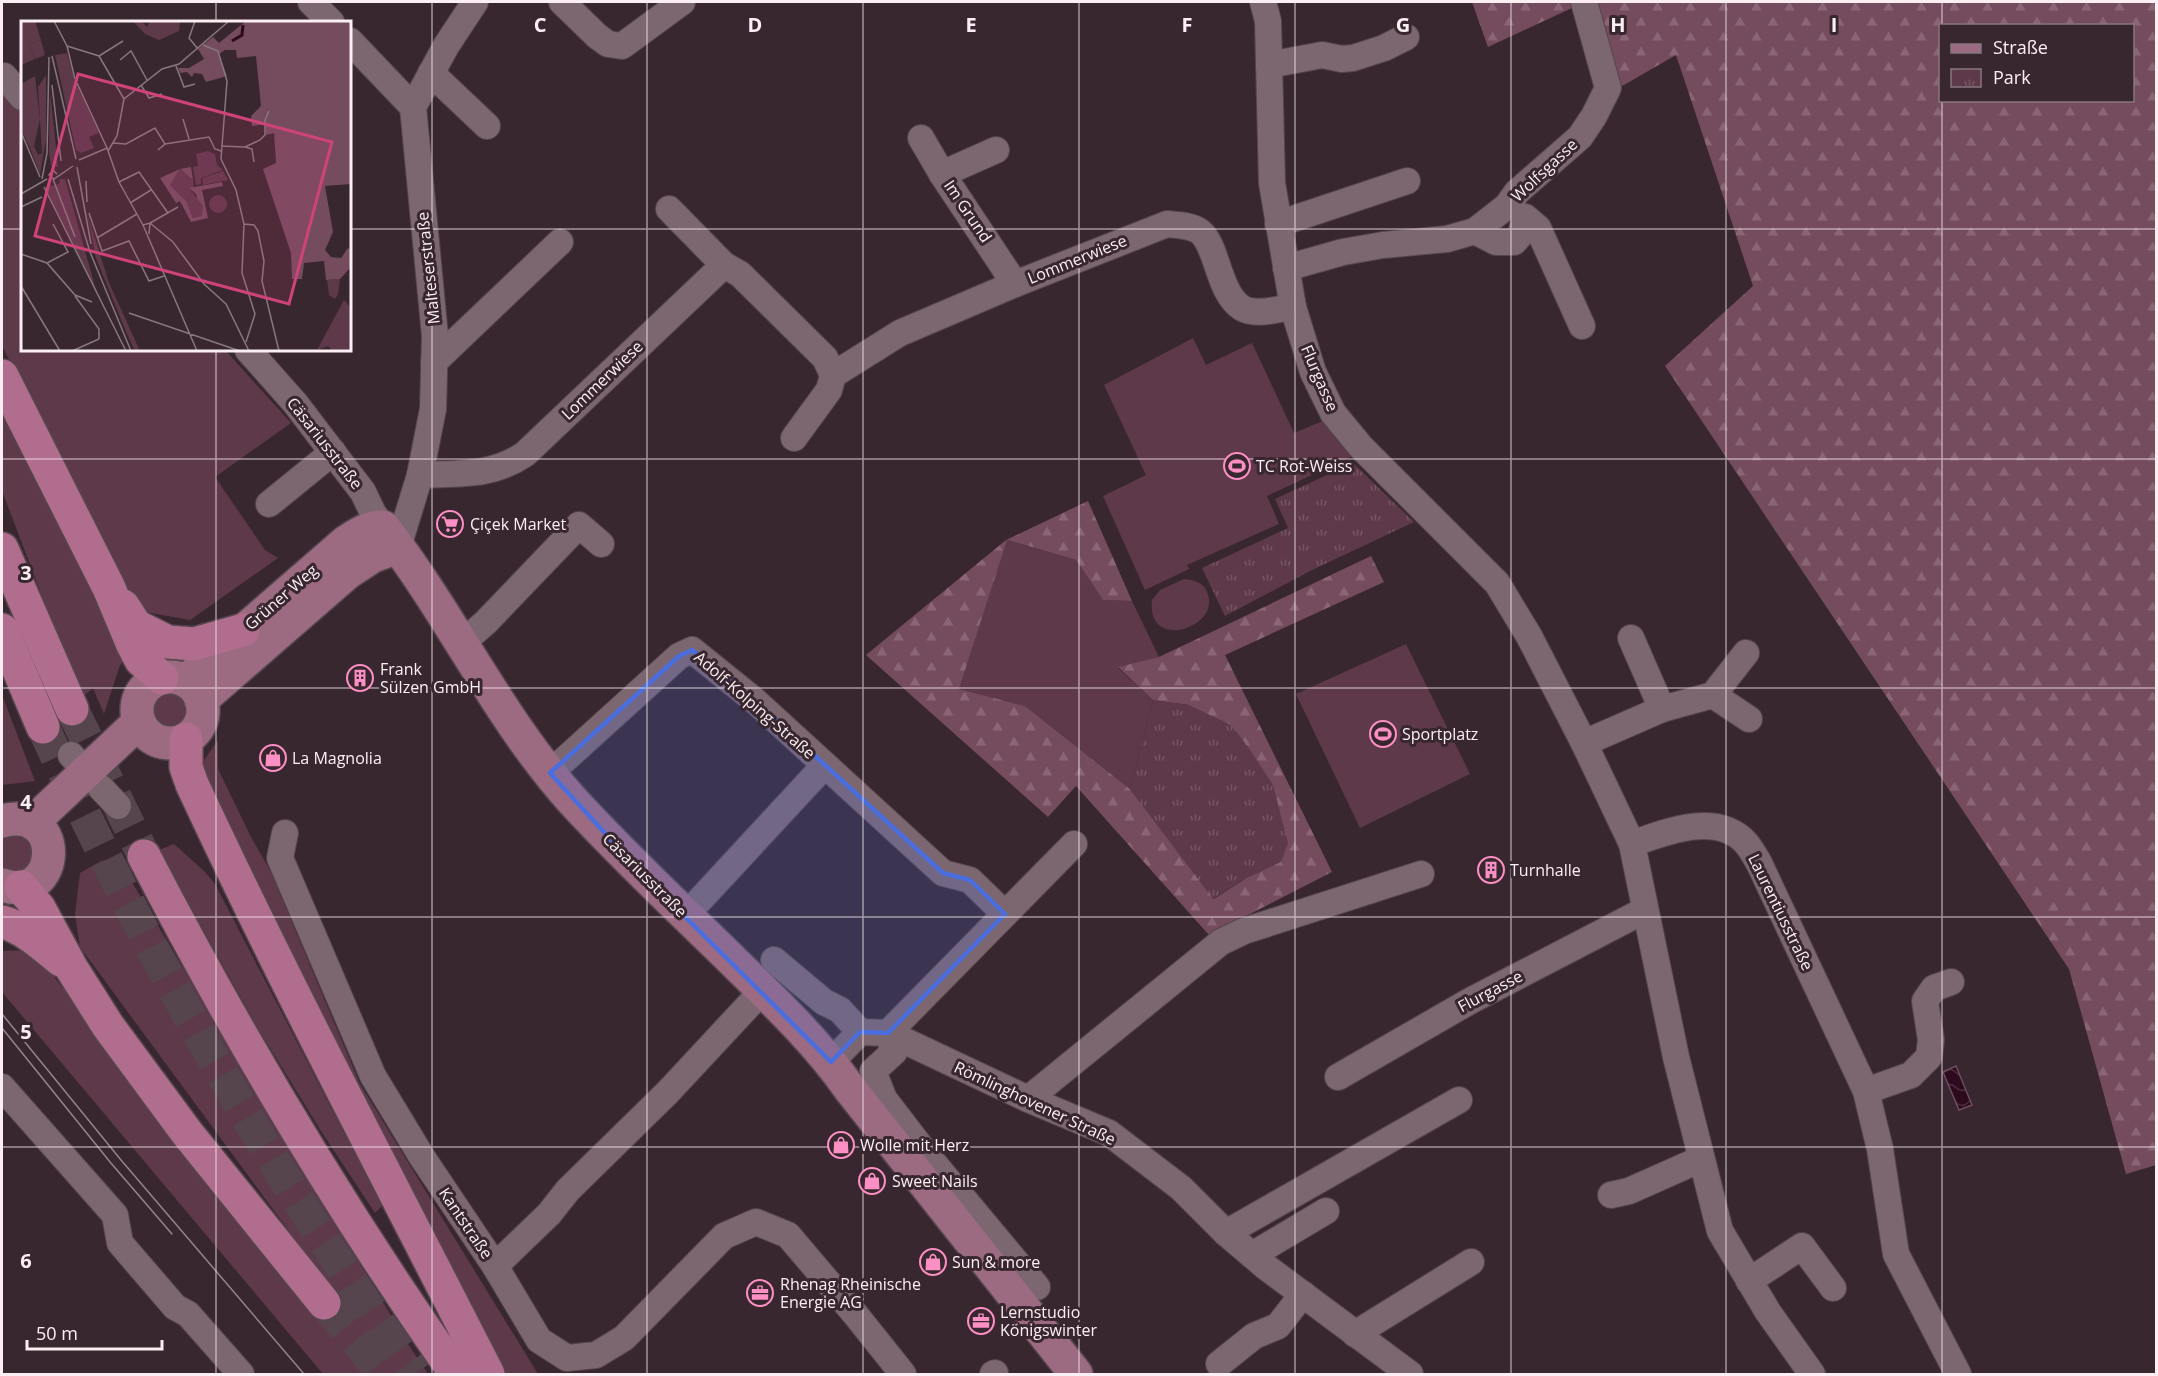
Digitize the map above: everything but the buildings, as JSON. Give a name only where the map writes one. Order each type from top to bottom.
[{"type":"highway","points":[[2,376],[110,588],[141,660],[183,686]]},
{"type":"highway","points":[[2,549],[72,709]]},
{"type":"highway","points":[[110,588],[136,626],[168,642],[194,644],[243,630]]},
{"type":"highway","points":[[2,630],[43,728]]},
{"type":"highway","points":[[160,733],[186,767],[253,914],[488,1374]]},
{"type":"highway","points":[[144,856],[219,997],[302,1141],[359,1232],[456,1374]]},
{"type":"highway","points":[[11,886],[39,908],[72,969],[108,1026],[187,1133],[324,1303]]},
{"type":"highway","points":[[2,922],[14,925],[32,936],[72,969]]},
{"type":"main road","name":"Grüner Weg","points":[[160,733],[137,706],[143,692],[155,681],[183,686],[373,556],[390,537],[373,527],[360,532],[346,542],[243,630],[183,686]]},
{"type":"main road","name":"Cäsariusstraße","points":[[390,537],[522,737],[550,773],[636,867],[686,915],[768,975],[878,1125],[1076,1374]]},
{"type":"main road","points":[[11,886],[32,884],[46,869],[49,859],[26,827],[160,733],[199,727],[203,709],[183,686]]},
{"type":"street","points":[[311,2],[330,21]]},
{"type":"street","points":[[351,42],[413,107],[446,46],[475,2]]},
{"type":"street","points":[[562,2],[597,36],[608,44],[622,46],[682,2]]},
{"type":"street","name":"Flurgasse","points":[[1263,2],[1268,21],[1272,183],[1293,307],[1313,372],[1333,413],[1361,447],[1497,583],[1529,636],[1584,743],[1632,844],[1676,1057],[1720,1231],[1749,1281],[1812,1374]]},
{"type":"street","name":"Wolfsgasse","points":[[1516,212],[1517,192],[1580,136],[1594,116],[1608,88],[1584,2]]},
{"type":"street","points":[[1269,65],[1322,55],[1342,59],[1353,58],[1384,48],[1406,37]]},
{"type":"street","points":[[431,73],[487,126]]},
{"type":"street","points":[[4,76],[21,95]]},
{"type":"street","name":"Malteserstraße","points":[[390,537],[420,475],[433,410],[435,336],[413,107]]},
{"type":"street","name":"Im Grund","points":[[921,138],[942,174],[1015,284]]},
{"type":"street","points":[[942,174],[996,150]]},
{"type":"street","points":[[1278,224],[1407,181]]},
{"type":"street","points":[[669,208],[723,265],[740,274],[825,358],[833,375],[829,390],[794,438]]},
{"type":"street","name":"Wolfsgasse","points":[[1286,268],[1344,252],[1383,245],[1447,239],[1475,231],[1516,212]]},
{"type":"street","name":"Wolfsgasse","points":[[1516,212],[1538,228],[1582,326]]},
{"type":"street","name":"Lommerwiese","points":[[833,375],[900,333],[1015,284],[1167,224],[1186,226],[1200,231],[1209,246],[1228,293],[1242,309],[1260,312],[1293,307]]},
{"type":"street","points":[[434,362],[560,242]]},
{"type":"street","name":"Lommerwiese","points":[[420,475],[487,471],[497,469],[518,458],[723,265]]},
{"type":"street","name":"Cäsariusstraße","points":[[249,351],[295,403],[333,452],[363,492],[373,513],[390,537]]},
{"type":"street","points":[[269,504],[333,452]]},
{"type":"street","points":[[461,644],[486,622],[579,525],[602,544]]},
{"type":"street","points":[[1631,638],[1662,709]]},
{"type":"street","name":"Adolf-Kolping-Straße","points":[[550,773],[678,656],[692,650],[754,700],[943,873],[970,880],[1005,914]]},
{"type":"street","points":[[1584,743],[1662,709],[1713,695],[1746,653]]},
{"type":"street","points":[[1713,695],[1749,719]]},
{"type":"street","name":"Adolf-Kolping-Straße","points":[[686,915],[825,765]]},
{"type":"street","name":"Laurentiusstraße","points":[[1632,844],[1655,835],[1687,827],[1709,826],[1727,831],[1745,842],[1759,863],[1866,1091],[1880,1149],[1896,1254],[1958,1374]]},
{"type":"street","name":"Kantstraße","points":[[285,833],[280,858],[373,1076],[422,1157],[495,1266],[549,1214],[568,1190],[669,1092],[768,975]]},
{"type":"street","points":[[1037,1287],[927,1155],[884,1099],[873,1071],[894,1052],[888,1033],[1074,844]]},
{"type":"street","points":[[1028,1099],[1221,942],[1244,931],[1421,874]]},
{"type":"street","name":"Flurgasse","points":[[1338,1077],[1470,1001],[1645,910]]},
{"type":"street","points":[[768,975],[840,1010],[860,1032],[831,1062]]},
{"type":"street","points":[[1866,1091],[1911,1075],[1929,1057],[1931,1040],[1925,1001],[1934,988],[1951,982]]},
{"type":"street","name":"Römlinghovener Straße","points":[[860,1032],[888,1033],[1028,1099],[1109,1133],[1182,1188],[1226,1233],[1252,1255],[1410,1374]]},
{"type":"street","points":[[2,1087],[115,1215],[120,1243],[175,1307],[188,1314],[241,1374]]},
{"type":"street","points":[[1226,1233],[1459,1100]]},
{"type":"street","points":[[1611,1195],[1629,1191],[1701,1159]]},
{"type":"street","points":[[1252,1255],[1326,1211]]},
{"type":"street","points":[[495,1266],[539,1340],[567,1358],[596,1355],[624,1338],[724,1236],[756,1222],[788,1235],[889,1370]]},
{"type":"street","points":[[1749,1281],[1802,1246],[1833,1288]]},
{"type":"street","points":[[1355,1334],[1471,1263]]},
{"type":"street","points":[[1220,1364],[1254,1336],[1278,1326],[1303,1294]]},
{"type":"highlighted area","points":[[692,650],[754,700],[943,873],[970,880],[1005,914],[888,1033],[860,1032],[831,1062],[644,876],[550,773],[679,656]]},
{"type":"green space","points":[[1472,2],[1585,2],[1488,47]]},
{"type":"green space","points":[[1591,2],[2156,2],[2156,1165],[2126,1174],[2069,969],[1665,366],[1753,286],[1676,55],[1617,89]]},
{"type":"green space","points":[[2,81],[21,106],[21,351],[226,351],[291,423],[215,477],[265,550],[278,558],[190,620],[140,611],[2,346]]},
{"type":"green space","name":"TC Rot-Weiss","points":[[1193,338],[1206,365],[1252,343],[1294,433],[1325,420],[1353,456],[1267,496],[1279,524],[1187,565],[1189,569],[1145,590],[1103,496],[1146,475],[1104,385]]},
{"type":"green space","points":[[2,406],[127,658],[120,665],[104,714],[93,688],[81,698],[2,491]]},
{"type":"green space","points":[[1353,463],[1414,522],[1310,571],[1225,616],[1202,568],[1288,528],[1275,499]]},
{"type":"green space","points":[[1088,501],[1132,601],[1103,600],[1076,560],[1007,540],[959,689],[1025,706],[1130,789],[1214,899],[1245,879],[1189,705],[1153,700],[1118,667],[1159,657],[1371,556],[1384,582],[1225,655],[1332,872],[1209,935],[1076,786],[1048,817],[866,655],[1006,540]]},
{"type":"green space","points":[[1006,540],[1076,560],[1103,600],[1132,601],[1159,657],[1118,668],[1153,700],[1130,789],[1025,706],[959,689]]},
{"type":"green space","points":[[1184,579],[1198,582],[1207,592],[1209,605],[1204,615],[1195,624],[1183,629],[1171,630],[1160,626],[1153,616],[1152,600],[1160,590]]},
{"type":"green space","name":"Sportplatz","points":[[1406,644],[1470,774],[1360,828],[1296,694]]},
{"type":"green space","points":[[170,690],[178,691],[185,696],[190,703],[190,719],[185,726],[178,731],[170,732],[162,731],[155,726],[150,719],[149,711],[150,703],[155,696],[162,691]]},
{"type":"green space","points":[[2,695],[35,781],[2,785]]},
{"type":"green space","points":[[1153,700],[1189,705],[1231,725],[1273,785],[1288,843],[1281,862],[1245,879],[1213,899],[1130,789]]},
{"type":"green space","points":[[218,740],[218,769],[270,870],[360,1084],[538,1374],[503,1374],[195,773]]},
{"type":"green space","points":[[22,833],[36,848],[26,872],[2,870],[2,836]]},
{"type":"green space","points":[[174,844],[215,884],[382,1206],[375,1213],[256,1025],[159,850]]},
{"type":"green space","points":[[118,859],[428,1374],[323,1374],[2,992],[2,951],[32,950],[73,1000],[313,1315],[339,1299],[80,947],[75,914],[80,873],[101,861]]},
{"type":"water","points":[[1956,1066],[1972,1105],[1959,1110],[1943,1072]]},
{"type":"tunnel","points":[[72,709],[144,856]]},
{"type":"tunnel","points":[[43,727],[125,896],[214,1060],[310,1218],[415,1374]]},
{"type":"tunnel","points":[[324,1303],[384,1374]]},
{"type":"tram line","points":[[2,1014],[121,1160],[304,1374]]},
{"type":"tram line","points":[[2,1028],[110,1162],[172,1234]]},
{"type":"place","name":"TC Rot-Weiss","points":[[1237,466]]},
{"type":"place","name":"Çiçek Market","points":[[450,524]]},
{"type":"place","name":"Frank Sülzen GmbH","points":[[360,678]]},
{"type":"place","name":"Sportplatz","points":[[1383,734]]},
{"type":"place","name":"La Magnolia","points":[[273,758]]},
{"type":"place","name":"Turnhalle","points":[[1491,870]]},
{"type":"place","name":"Wolle mit Herz","points":[[841,1145]]},
{"type":"place","name":"Sweet Nails","points":[[872,1181]]},
{"type":"place","name":"Sun & more","points":[[933,1262]]},
{"type":"place","name":"Rhenag Rheinische Energie AG","points":[[760,1293]]},
{"type":"place","name":"Lernstudio Königswinter","points":[[981,1321]]}]
